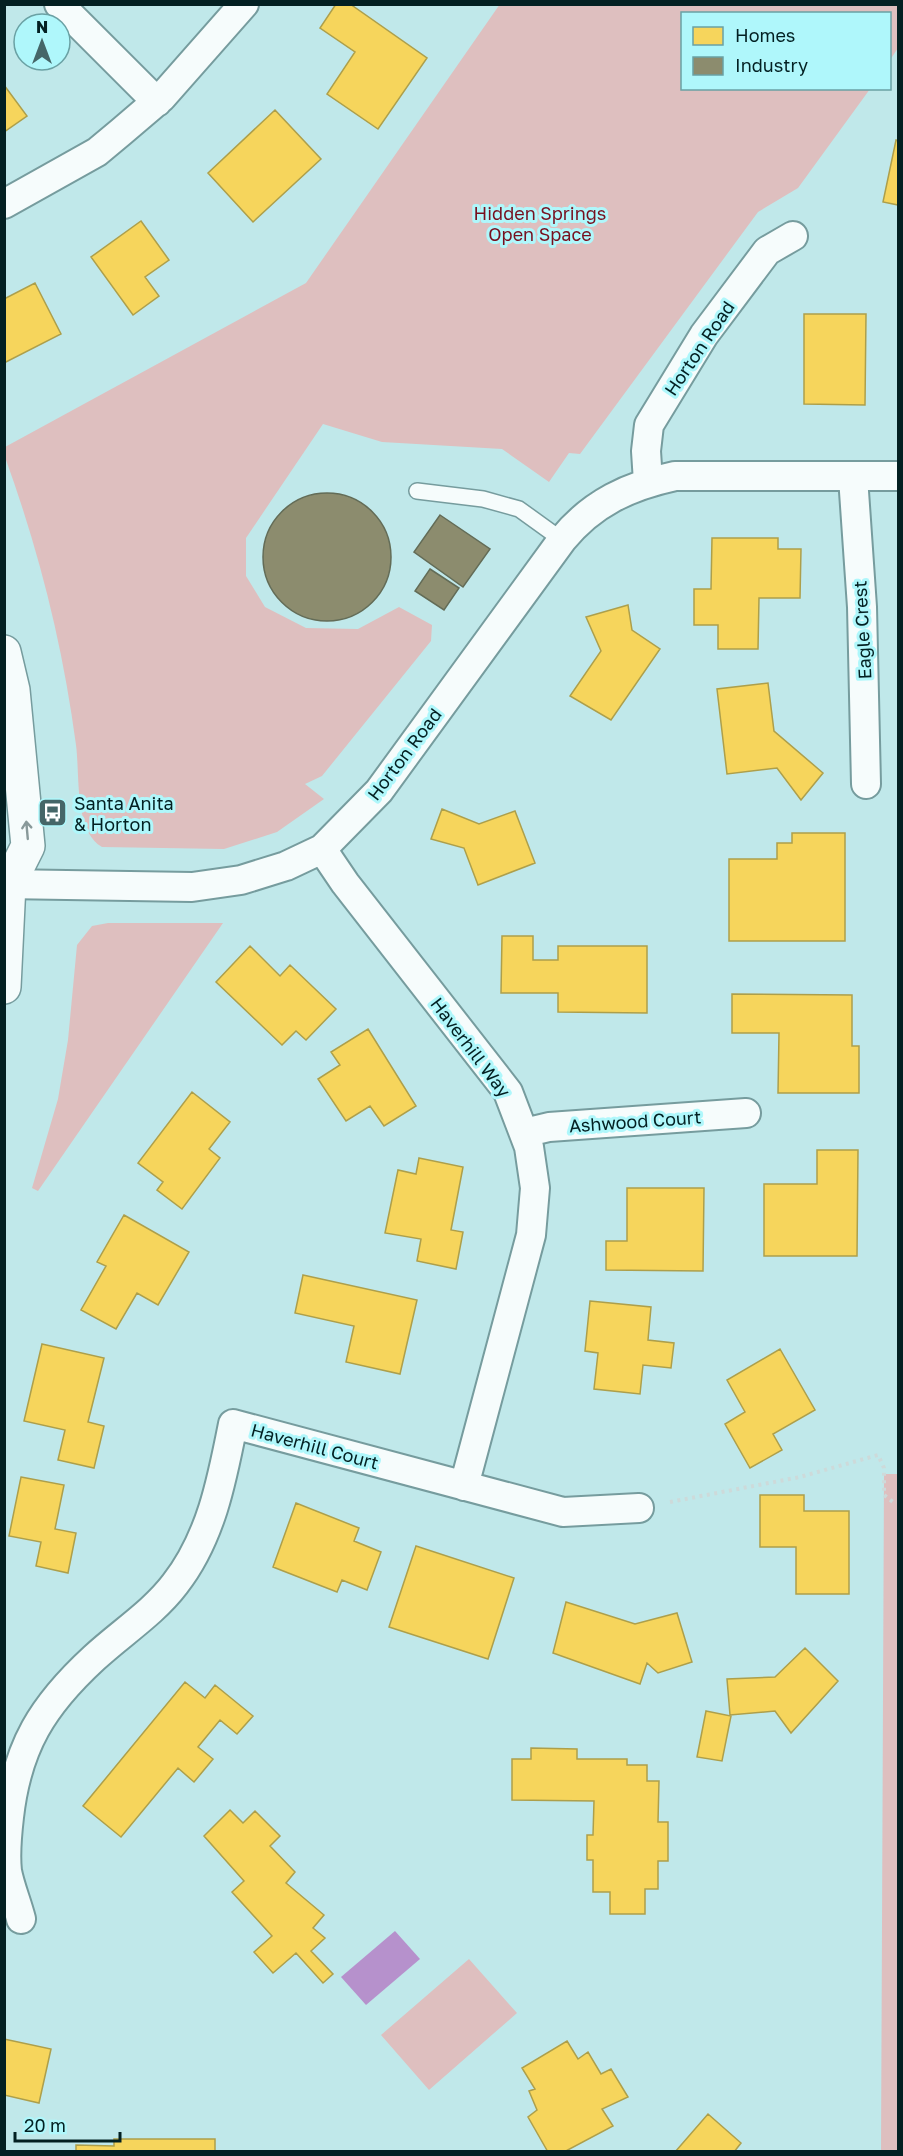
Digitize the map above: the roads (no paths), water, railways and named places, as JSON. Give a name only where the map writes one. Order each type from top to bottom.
[{"type":"main road","points":[[4,652],[13,690],[28,846],[6,882],[4,987]]},
{"type":"street","points":[[59,4],[157,102]]},
{"type":"street","points":[[4,204],[97,152],[157,102],[244,4]]},
{"type":"street","name":"Horton Road","points":[[648,482],[646,452],[649,425],[704,335],[767,251],[794,236]]},
{"type":"street","name":"Horton Road","points":[[6,882],[192,887],[242,880],[286,866],[322,849],[379,791],[562,540],[579,519],[611,496],[648,482],[675,476],[898,476]]},
{"type":"street","name":"Eagle Crest","points":[[853,477],[862,607],[866,784]]},
{"type":"street","name":"Haverhill Way","points":[[322,849],[339,876],[508,1092],[524,1133],[535,1188],[531,1235],[505,1341],[464,1486]]},
{"type":"street","name":"Ashwood Court","points":[[524,1133],[549,1127],[746,1113]]},
{"type":"street","name":"Haverhill Court","points":[[21,1919],[7,1871],[7,1837],[12,1785],[23,1749],[40,1717],[68,1682],[174,1586],[195,1554],[209,1523],[233,1424],[563,1512],[639,1508]]},
{"type":"lane","points":[[417,491],[483,500],[519,509],[562,540]]},
{"type":"place","name":"Santa Anita & Horton","points":[[53,813]]},
{"type":"park label","name":"Hidden Springs Open Space","points":[[540,223]]}]
